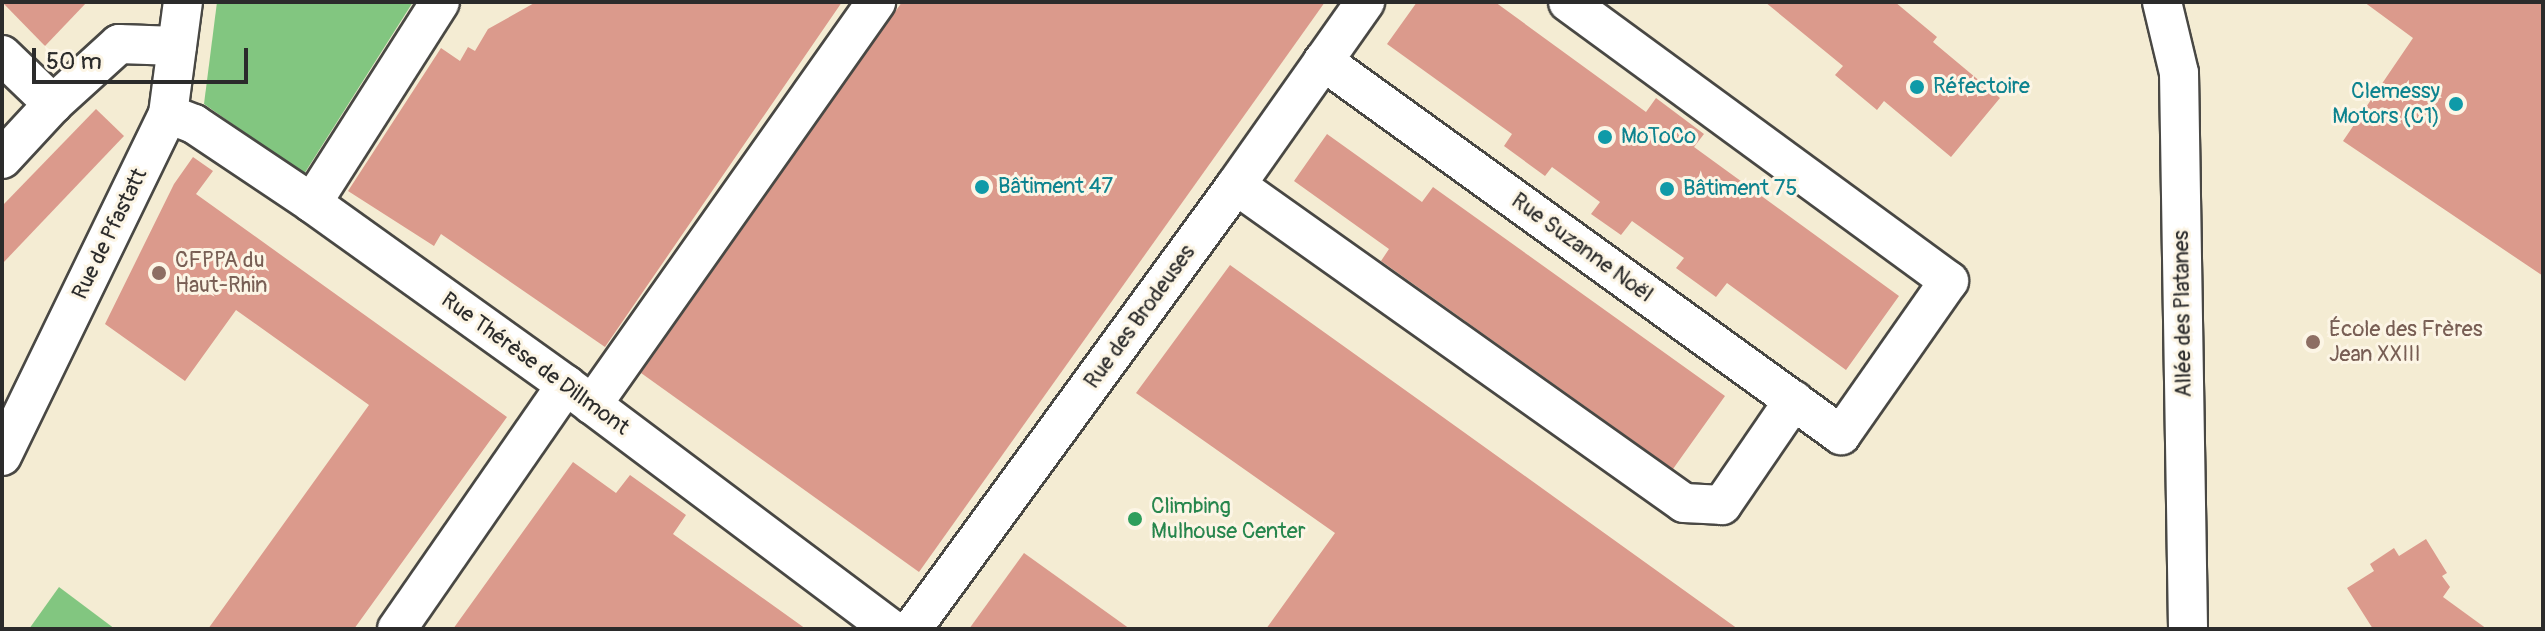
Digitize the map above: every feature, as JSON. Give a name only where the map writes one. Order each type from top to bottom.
[{"type":"street","name":"Rue de Pfastatt","points":[[2,456],[168,114],[183,2]]},
{"type":"street","points":[[312,203],[440,2]]},
{"type":"street","points":[[397,629],[579,395],[876,2]]},
{"type":"street","name":"Rue des Brodeuses","points":[[912,629],[1236,185],[1365,2]]},
{"type":"street","name":"Rue Suzanne Noël","points":[[1323,61],[1841,435],[1949,281],[1568,2]]},
{"type":"street","name":"Allée des Platanes","points":[[2162,2],[2179,73],[2188,629]]},
{"type":"street","points":[[2,159],[53,104],[119,44],[177,46]]},
{"type":"street","points":[[2,55],[53,104]]},
{"type":"street","name":"Rue Thérèse de Dillmont","points":[[168,114],[194,124],[312,203],[579,395],[891,629]]},
{"type":"street","points":[[1236,185],[1684,503],[1722,505],[1794,400]]},
{"type":"green space","points":[[217,2],[413,2],[304,174],[204,104]]},
{"type":"green space","points":[[59,587],[115,629],[29,629]]},
{"type":"building","points":[[2,2],[87,2],[45,46]]},
{"type":"building","points":[[536,2],[842,2],[605,347],[441,234],[434,246],[348,191],[441,48],[460,61],[468,47],[475,51],[488,29]]},
{"type":"building","name":"Bâtiment 47","points":[[902,2],[1325,2],[919,572],[641,373]]},
{"type":"building","name":"Bâtiment 75","points":[[1417,2],[1495,2],[1646,112],[1656,98],[1704,134],[1694,147],[1899,296],[1846,370],[1727,283],[1716,297],[1676,268],[1684,258],[1632,221],[1621,235],[1591,214],[1600,202],[1552,167],[1545,176],[1504,146],[1512,134],[1387,44]]},
{"type":"building","name":"Réfectoire","points":[[1765,2],[1895,2],[1937,37],[1933,42],[2000,98],[1951,157],[1884,101],[1877,110],[1835,75],[1843,66]]},
{"type":"building","name":"Clemessy Motors (C1)","points":[[2364,2],[2543,2],[2543,276],[2343,141],[2413,38]]},
{"type":"building","points":[[96,109],[124,136],[2,264],[2,206]]},
{"type":"building","points":[[1327,134],[1422,202],[1433,187],[1725,396],[1673,469],[1381,261],[1389,249],[1294,181]]},
{"type":"building","points":[[193,157],[213,171],[196,194],[507,417],[354,629],[208,629],[369,405],[236,310],[185,381],[105,324],[174,184]]},
{"type":"building","points":[[1230,265],[1738,629],[1266,629],[1335,533],[1136,393]]},
{"type":"building","points":[[573,462],[616,493],[630,475],[686,515],[673,534],[806,629],[453,629]]},
{"type":"building","points":[[2426,539],[2447,573],[2442,576],[2450,587],[2443,597],[2487,629],[2373,629],[2347,588],[2374,571],[2370,564],[2394,548],[2399,556]]},
{"type":"building","points":[[1024,553],[1130,629],[969,629]]},
{"type":"place","name":"Réfectoire","points":[[1917,87]]},
{"type":"place","name":"Clemessy Motors (C1)","points":[[2456,104]]},
{"type":"place","name":"MoToCo","points":[[1605,137]]},
{"type":"place","name":"Bâtiment 47","points":[[982,187]]},
{"type":"place","name":"Bâtiment 75","points":[[1667,189]]},
{"type":"place","name":"CFPPA du Haut-Rhin","points":[[159,273]]},
{"type":"place","name":"École des Frères Jean XXIII","points":[[2313,342]]},
{"type":"place","name":"Climbing Mulhouse Center","points":[[1135,519]]}]
